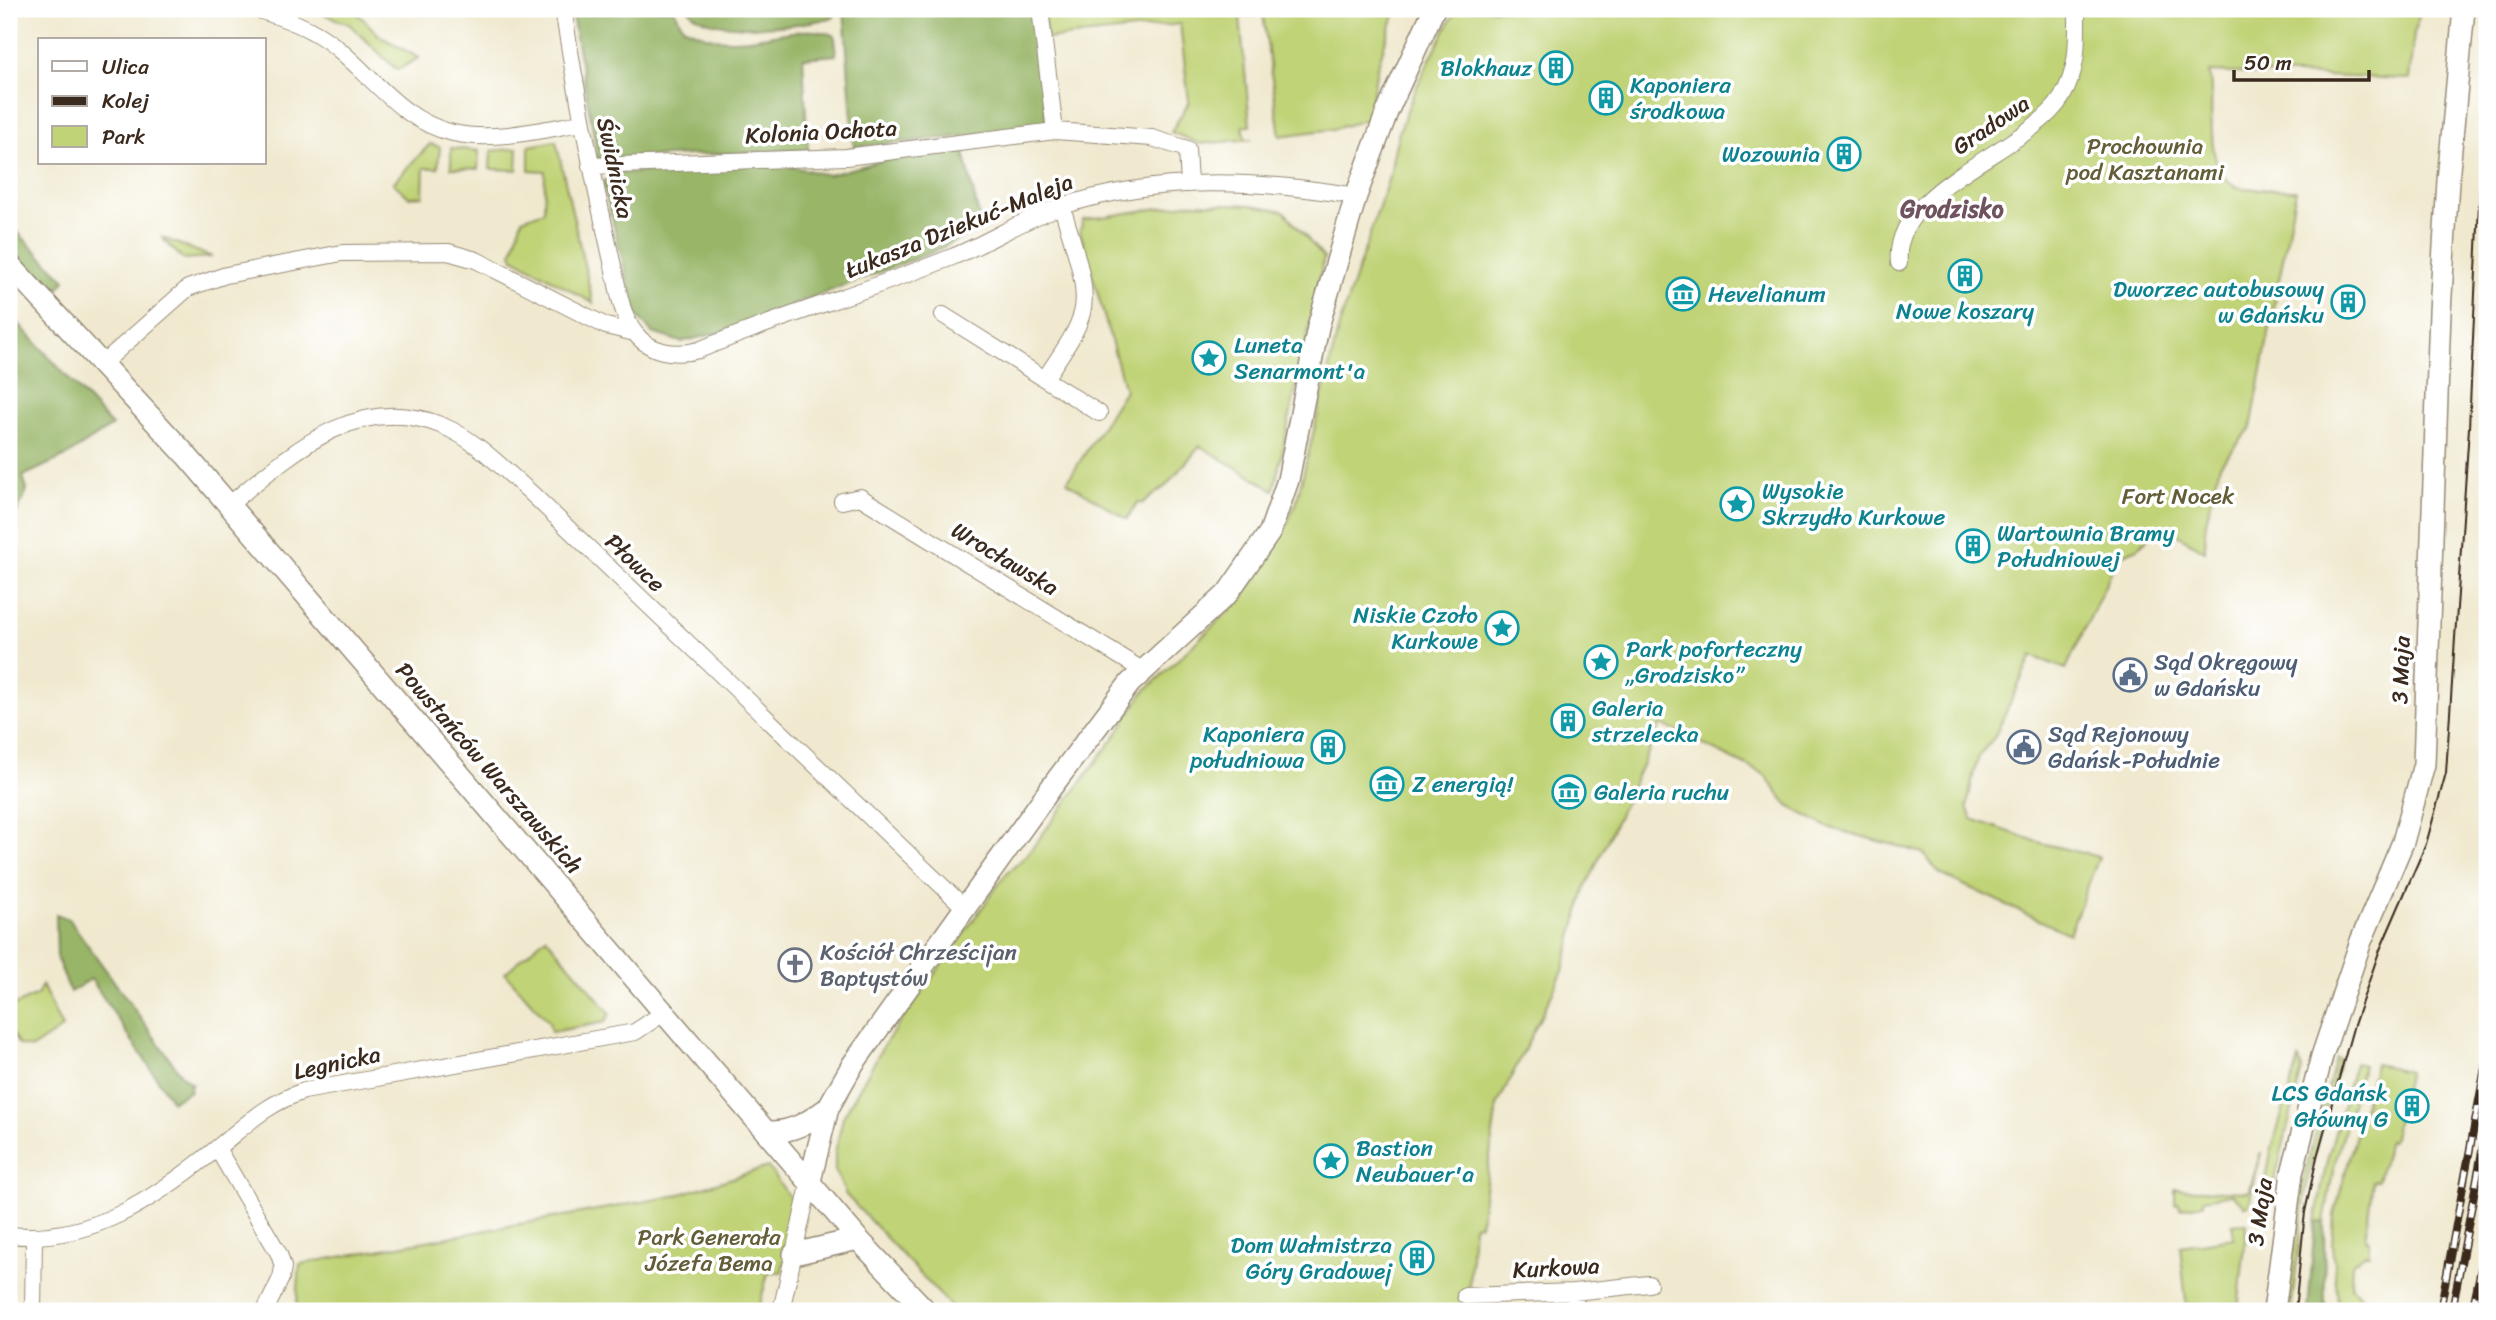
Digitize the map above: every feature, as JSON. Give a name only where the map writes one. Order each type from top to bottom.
[{"type":"street","points":[[255,9],[312,30],[338,48],[404,110],[435,127],[455,133],[486,136],[581,123]]},
{"type":"street","name":"Świdnicka","points":[[563,9],[590,166],[624,307],[635,333]]},
{"type":"street","points":[[1040,9],[1055,131]]},
{"type":"street","points":[[781,1311],[828,1108],[853,1064],[1053,785],[1142,670],[1227,594],[1270,533],[1288,480],[1318,327],[1356,196],[1405,71],[1434,9]]},
{"type":"street","name":"Gradowa","points":[[1899,263],[1900,242],[1927,203],[1960,174],[2041,120],[2061,99],[2076,65],[2077,9]]},
{"type":"street","name":"3 Maja","points":[[2274,1311],[2292,1173],[2322,1056],[2361,941],[2403,842],[2424,764],[2440,312],[2463,9]]},
{"type":"street","name":"Kolonia Ochota","points":[[590,166],[846,157],[1055,131],[1152,138],[1187,149],[1189,184]]},
{"type":"street","name":"Łukasza Dziekuć-Maleja","points":[[102,364],[188,288],[226,275],[342,253],[449,252],[476,260],[606,326],[635,333],[657,349],[675,353],[699,350],[953,257],[1062,206],[1108,194],[1189,184],[1271,184],[1356,196]]},
{"type":"street","points":[[1045,379],[1077,326],[1084,305],[1082,285],[1062,206]]},
{"type":"street","name":"Powstańców Warszawskich","points":[[9,264],[229,505],[858,1239],[926,1311]]},
{"type":"street","points":[[943,314],[1099,414]]},
{"type":"street","name":"Płowce","points":[[229,505],[310,440],[336,427],[389,417],[442,426],[466,439],[529,491],[965,908]]},
{"type":"street","name":"Wrocławska","points":[[842,501],[860,497],[1142,670]]},
{"type":"street","name":"Legnicka","points":[[9,1235],[34,1237],[95,1225],[123,1214],[152,1198],[260,1111],[304,1091],[635,1032],[666,1012]]},
{"type":"street","points":[[768,1132],[785,1132],[810,1121],[828,1108]]},
{"type":"street","points":[[217,1148],[279,1255],[283,1267],[265,1311]]},
{"type":"street","points":[[33,1311],[34,1237]]},
{"type":"street","points":[[794,1255],[858,1239]]},
{"type":"street","name":"Kurkowa","points":[[1465,1296],[1574,1292],[1649,1284]]},
{"type":"street","points":[[1574,1292],[1577,1311]]},
{"type":"green space","points":[[311,9],[353,9],[381,37],[419,58],[397,70],[349,24]]},
{"type":"green space","points":[[571,9],[674,9],[683,27],[725,40],[744,40],[797,31],[823,32],[835,36],[836,55],[803,58],[808,150],[598,159]]},
{"type":"green space","points":[[688,9],[834,9],[834,17],[779,26],[735,26],[699,18]]},
{"type":"green space","points":[[844,9],[1034,9],[1047,128],[854,147]]},
{"type":"green space","points":[[1043,9],[1396,9],[1377,68],[1368,119],[1334,129],[1280,136],[1263,15],[1240,17],[1250,125],[1243,126],[1245,139],[1253,139],[1200,144],[1171,132],[1189,102],[1180,24],[1047,39]]},
{"type":"green space","name":"Park poforteczny „Grodzisko”","points":[[1457,9],[2421,9],[2414,34],[2409,79],[2209,72],[2214,150],[2224,177],[2240,188],[2296,190],[2251,428],[2220,465],[2206,522],[2205,551],[2162,526],[2138,548],[2119,556],[2066,669],[2032,656],[1994,738],[1980,754],[1967,807],[1972,819],[2041,843],[2099,857],[2069,934],[1940,874],[1923,853],[1827,827],[1788,806],[1764,774],[1661,724],[1585,889],[1563,971],[1497,1106],[1480,1224],[1473,1225],[1468,1304],[1481,1311],[955,1311],[846,1195],[835,1170],[835,1153],[843,1117],[884,1045],[1006,874],[1027,855],[1119,731],[1142,694],[1242,598],[1274,552],[1296,504],[1339,326],[1391,171],[1407,110]]},
{"type":"green space","points":[[556,141],[593,303],[514,258],[512,253],[522,219],[544,211],[545,171],[529,170],[529,146]]},
{"type":"green space","points":[[430,144],[440,147],[438,168],[424,168],[423,196],[409,197],[393,183]]},
{"type":"green space","points":[[451,148],[479,151],[478,169],[451,168]]},
{"type":"green space","points":[[518,148],[517,170],[490,169],[491,151]]},
{"type":"green space","points":[[961,149],[964,152],[982,229],[930,253],[718,333],[681,342],[652,333],[636,314],[603,183],[611,174],[775,163],[828,175],[889,159]]},
{"type":"green space","points":[[1192,203],[1252,205],[1284,211],[1324,258],[1274,490],[1200,446],[1166,486],[1141,504],[1138,502],[1127,519],[1067,482],[1125,390],[1080,231],[1083,220]]},
{"type":"green space","points":[[9,224],[65,280],[53,296],[9,247]]},
{"type":"green space","points":[[161,237],[212,257],[183,259]]},
{"type":"green space","points":[[9,313],[112,426],[66,456],[23,476],[27,490],[9,529]]},
{"type":"green space","points":[[56,914],[69,919],[183,1077],[192,1084],[190,1091],[172,1101],[91,979],[70,992],[57,958]]},
{"type":"green space","points":[[546,937],[610,1013],[605,1022],[551,1032],[549,1022],[505,973]]},
{"type":"green space","points":[[42,985],[62,1028],[32,1048],[19,1045],[9,1029],[9,1008],[37,995]]},
{"type":"green space","points":[[2336,1058],[2340,1059],[2307,1182],[2291,1311],[2286,1311],[2302,1183]]},
{"type":"green space","points":[[2299,1059],[2302,1069],[2271,1196],[2261,1204],[2272,1147]]},
{"type":"green space","points":[[2355,1063],[2363,1065],[2333,1171],[2324,1223],[2315,1222],[2327,1160]]},
{"type":"green space","points":[[2375,1064],[2408,1071],[2392,1141],[2389,1140],[2378,1180],[2373,1180],[2365,1239],[2369,1240],[2369,1254],[2364,1254],[2352,1264],[2351,1287],[2366,1301],[2373,1301],[2373,1311],[2339,1311],[2332,1245],[2334,1215]]},
{"type":"green space","points":[[2261,1152],[2249,1205],[2245,1206],[2232,1194],[2204,1199],[2204,1204],[2180,1208],[2179,1203],[2175,1204],[2175,1189],[2249,1192]]},
{"type":"green space","name":"Park Generała Józefa Bema","points":[[768,1167],[796,1206],[782,1272],[768,1273],[758,1311],[296,1311],[300,1264],[674,1196]]},
{"type":"green space","points":[[2315,1222],[2324,1223],[2325,1311],[2308,1311]]},
{"type":"green space","points":[[2247,1223],[2238,1311],[2187,1311],[2180,1246],[2234,1238],[2232,1224]]},
{"type":"tram line","points":[[2295,1311],[2305,1212],[2317,1157],[2353,1028],[2379,952],[2426,844],[2446,773],[2469,428],[2487,25]]},
{"type":"railway","points":[[2440,1311],[2487,1057]]},
{"type":"railway","points":[[2452,1311],[2487,1125]]},
{"type":"railway","points":[[2472,1311],[2487,1241]]},
{"type":"railway","points":[[2483,1311],[2487,1291]]},
{"type":"place","name":"Blokhauz","points":[[1556,68]]},
{"type":"place","name":"Kaponiera środkowa","points":[[1606,98]]},
{"type":"place","name":"Wozownia","points":[[1844,154]]},
{"type":"place","name":"Nowe koszary","points":[[1965,276]]},
{"type":"place","name":"Hevelianum","points":[[1683,294]]},
{"type":"place","name":"Dworzec autobusowy w Gdańsku","points":[[2348,302]]},
{"type":"place","name":"Luneta Senarmont'a","points":[[1209,358]]},
{"type":"place","name":"Wysokie Skrzydło Kurkowe","points":[[1737,504]]},
{"type":"place","name":"Wartownia Bramy Południowej","points":[[1973,546]]},
{"type":"place","name":"Niskie Czoło Kurkowe","points":[[1502,628]]},
{"type":"place","name":"Park poforteczny „Grodzisko”","points":[[1601,662]]},
{"type":"place","name":"Sąd Okręgowy w Gdańsku","points":[[2130,675]]},
{"type":"place","name":"Galeria strzelecka","points":[[1568,721]]},
{"type":"place","name":"Kaponiera południowa","points":[[1328,747]]},
{"type":"place","name":"Sąd Rejonowy Gdańsk-Południe","points":[[2024,747]]},
{"type":"place","name":"Z energią!","points":[[1387,784]]},
{"type":"place","name":"Galeria ruchu","points":[[1569,792]]},
{"type":"place","name":"Kościół Chrześcijan Baptystów","points":[[795,965]]},
{"type":"place","name":"LCS Gdańsk Główny G","points":[[2412,1106]]},
{"type":"place","name":"Bastion Neubauer'a","points":[[1331,1161]]},
{"type":"place","name":"Dom Wałmistrza Góry Gradowej","points":[[1417,1258]]},
{"type":"district","name":"Grodzisko","points":[[1952,209]]},
{"type":"park label","name":"Prochownia pod Kasztanami","points":[[2145,159]]},
{"type":"park label","name":"Fort Nocek","points":[[2178,496]]}]
